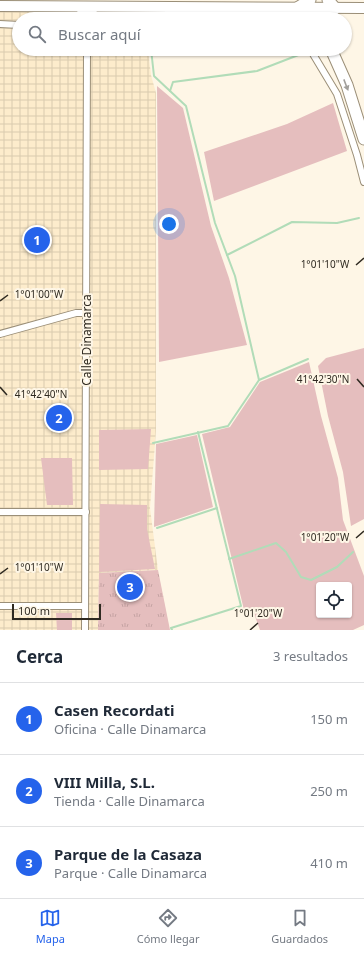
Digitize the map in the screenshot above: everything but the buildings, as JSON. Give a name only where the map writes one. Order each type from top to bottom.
[{"type":"highway","points":[[297,8],[310,0]]},
{"type":"highway","points":[[0,6],[297,8],[332,4],[364,8]]},
{"type":"highway","points":[[85,12],[87,7]]},
{"type":"highway","points":[[87,7],[89,12]]},
{"type":"highway","points":[[297,8],[303,12]]},
{"type":"highway","points":[[334,56],[347,85],[364,139]]},
{"type":"street","points":[[256,8],[260,12]]},
{"type":"street","points":[[0,24],[12,25]]},
{"type":"street","name":"Calle Dinamarca","points":[[85,630],[87,56]]},
{"type":"street","points":[[314,56],[337,94],[358,155],[364,182]]},
{"type":"street","points":[[0,334],[76,313],[87,313]]},
{"type":"street","points":[[0,512],[86,512]]},
{"type":"street","points":[[0,606],[85,606]]},
{"type":"shaded area","points":[[0,10],[144,12],[12,12],[12,56],[149,56],[151,75],[156,93],[156,431],[150,508],[158,570],[99,573],[98,630],[0,630]]},
{"type":"green space","points":[[157,86],[183,108],[211,226],[229,278],[247,345],[159,362]]},
{"type":"green space","points":[[333,103],[347,151],[214,201],[204,152],[287,124]]},
{"type":"green space","points":[[364,348],[364,519],[351,526],[343,472],[328,416],[318,366],[326,358]]},
{"type":"green space","points":[[309,362],[321,416],[338,478],[343,520],[364,576],[364,625],[353,630],[260,630],[252,608],[244,610],[202,434],[230,427],[260,382]]},
{"type":"green space","points":[[151,429],[148,469],[99,470],[99,430]]},
{"type":"green space","points":[[197,435],[213,507],[154,527],[156,444]]},
{"type":"green space","points":[[41,458],[72,458],[73,505],[47,505]]},
{"type":"green space","points":[[100,504],[147,505],[147,529],[155,569],[99,572]]},
{"type":"green space","points":[[158,570],[170,630],[98,630],[99,573]]},
{"type":"green space","points":[[56,613],[72,613],[72,630],[57,630]]},
{"type":"waterway","points":[[152,56],[154,76],[186,106],[215,223],[235,276],[259,380],[228,426],[153,443]]},
{"type":"waterway","points":[[170,91],[173,82],[257,71],[296,56]]},
{"type":"waterway","points":[[227,255],[292,222],[337,223],[359,218]]},
{"type":"waterway","points":[[259,380],[308,359]]},
{"type":"waterway","points":[[172,630],[171,628],[241,606],[198,432]]},
{"type":"waterway","points":[[157,528],[217,508]]},
{"type":"waterway","points":[[229,559],[276,543],[286,552],[301,577],[311,580],[337,567],[353,552]]},
{"type":"place","name":"Casen Recordati","points":[[37,240]]},
{"type":"place","name":"VIII Milla, S.L.","points":[[59,418]]},
{"type":"place","name":"Parque de la Casaza","points":[[130,587]]}]
